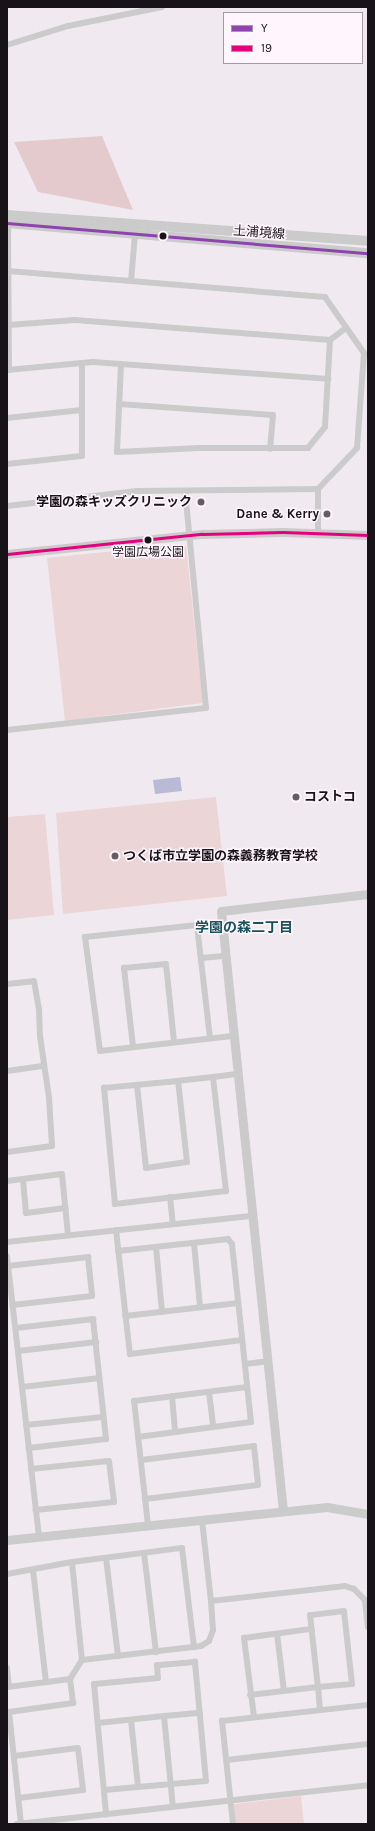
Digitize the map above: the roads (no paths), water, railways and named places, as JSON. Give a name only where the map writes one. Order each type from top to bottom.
[{"type":"main road","name":"土浦境線","points":[[7,220],[135,234],[368,252]]},
{"type":"main road","name":"土浦境線","points":[[7,220],[368,241]]},
{"type":"street","points":[[7,45],[68,26],[162,7]]},
{"type":"street","points":[[7,220],[9,325],[8,370],[82,363],[121,364],[328,379]]},
{"type":"street","points":[[131,280],[135,234]]},
{"type":"street","points":[[8,271],[326,297],[364,353],[357,448],[318,489],[318,533]]},
{"type":"street","points":[[9,325],[75,320],[330,340],[346,328]]},
{"type":"street","points":[[121,364],[117,452],[199,448],[308,448],[325,427],[330,340]]},
{"type":"street","points":[[7,464],[82,456],[82,363]]},
{"type":"street","points":[[119,404],[273,415],[270,449]]},
{"type":"street","points":[[7,418],[82,410]]},
{"type":"street","points":[[7,506],[138,491],[318,489]]},
{"type":"street","points":[[7,730],[206,708],[184,491]]},
{"type":"street","points":[[7,554],[189,535],[318,533],[368,535]]},
{"type":"street","points":[[283,1511],[232,1036],[221,911],[368,894]]},
{"type":"street","points":[[210,1038],[197,925],[85,937],[100,1050],[232,1036]]},
{"type":"street","points":[[201,958],[224,956]]},
{"type":"street","points":[[133,1046],[124,968],[166,964],[174,1042]]},
{"type":"street","points":[[7,984],[34,981],[39,1009],[43,1066],[49,1098],[52,1146],[7,1152]]},
{"type":"street","points":[[7,1070],[43,1066]]},
{"type":"street","points":[[213,1077],[226,1191],[115,1204],[104,1088],[236,1074]]},
{"type":"street","points":[[137,1085],[146,1168],[187,1162],[178,1081]]},
{"type":"street","points":[[7,1181],[62,1174],[68,1235]]},
{"type":"street","points":[[23,1179],[26,1213],[66,1208]]},
{"type":"street","points":[[170,1197],[173,1224]]},
{"type":"street","points":[[7,1242],[251,1216]]},
{"type":"street","points":[[116,1230],[130,1354],[242,1340]]},
{"type":"street","points":[[118,1251],[231,1240],[245,1364],[251,1422],[138,1437]]},
{"type":"street","points":[[194,1243],[200,1307]]},
{"type":"street","points":[[156,1247],[162,1312]]},
{"type":"street","points":[[7,1256],[38,1537]]},
{"type":"street","points":[[8,1266],[88,1257],[92,1296],[13,1305]]},
{"type":"street","points":[[125,1316],[238,1303]]},
{"type":"street","points":[[16,1328],[93,1319],[100,1378],[106,1439],[29,1448]]},
{"type":"street","points":[[18,1351],[96,1342]]},
{"type":"street","points":[[245,1364],[268,1361]]},
{"type":"street","points":[[22,1387],[100,1378]]},
{"type":"street","points":[[148,1525],[134,1401],[247,1387]]},
{"type":"street","points":[[209,1392],[213,1427]]},
{"type":"street","points":[[172,1396],[175,1432]]},
{"type":"street","points":[[26,1425],[103,1417]]},
{"type":"street","points":[[140,1460],[254,1446],[258,1485],[145,1499]]},
{"type":"street","points":[[31,1469],[109,1460],[114,1502],[36,1510]]},
{"type":"street","points":[[7,1540],[327,1507],[368,1514]]},
{"type":"street","points":[[82,1660],[194,1648],[206,1644],[212,1635],[211,1600],[202,1520]]},
{"type":"street","points":[[7,1574],[72,1562],[182,1548],[194,1648]]},
{"type":"street","points":[[144,1553],[156,1652]]},
{"type":"street","points":[[106,1558],[118,1656]]},
{"type":"street","points":[[21,1824],[9,1712],[73,1703],[70,1679],[82,1660],[72,1562]]},
{"type":"street","points":[[33,1570],[46,1682]]},
{"type":"street","points":[[211,1600],[345,1586],[354,1589],[365,1600],[368,1627]]},
{"type":"street","points":[[250,1695],[318,1687],[352,1684],[344,1611],[310,1614],[311,1629],[318,1687],[320,1710]]},
{"type":"street","points":[[254,1717],[250,1695],[244,1638],[311,1629]]},
{"type":"street","points":[[277,1634],[284,1691]]},
{"type":"street","points":[[104,1790],[206,1781],[195,1662],[157,1665],[158,1678],[94,1684],[106,1814]]},
{"type":"street","points":[[7,1668],[8,1687],[70,1679]]},
{"type":"street","points":[[233,1824],[222,1721],[368,1705]]},
{"type":"street","points":[[98,1723],[200,1713]]},
{"type":"street","points":[[164,1716],[173,1807]]},
{"type":"street","points":[[131,1720],[138,1787]]},
{"type":"street","points":[[226,1760],[368,1744]]},
{"type":"street","points":[[14,1756],[78,1748],[83,1790],[18,1798]]},
{"type":"street","points":[[17,1824],[368,1786]]},
{"type":"water","points":[[180,777],[182,791],[155,794],[153,780]]},
{"type":"place","name":"学園の森キッズクリニック","points":[[201,502]]},
{"type":"place","name":"Dane & Kerry","points":[[327,514]]},
{"type":"place","name":"学園広場公園","points":[[148,540]]},
{"type":"place","name":"コストコ","points":[[296,797]]},
{"type":"place","name":"つくば市立学園の森義務教育学校","points":[[115,856]]},
{"type":"district","name":"学園の森二丁目","points":[[244,928]]}]
